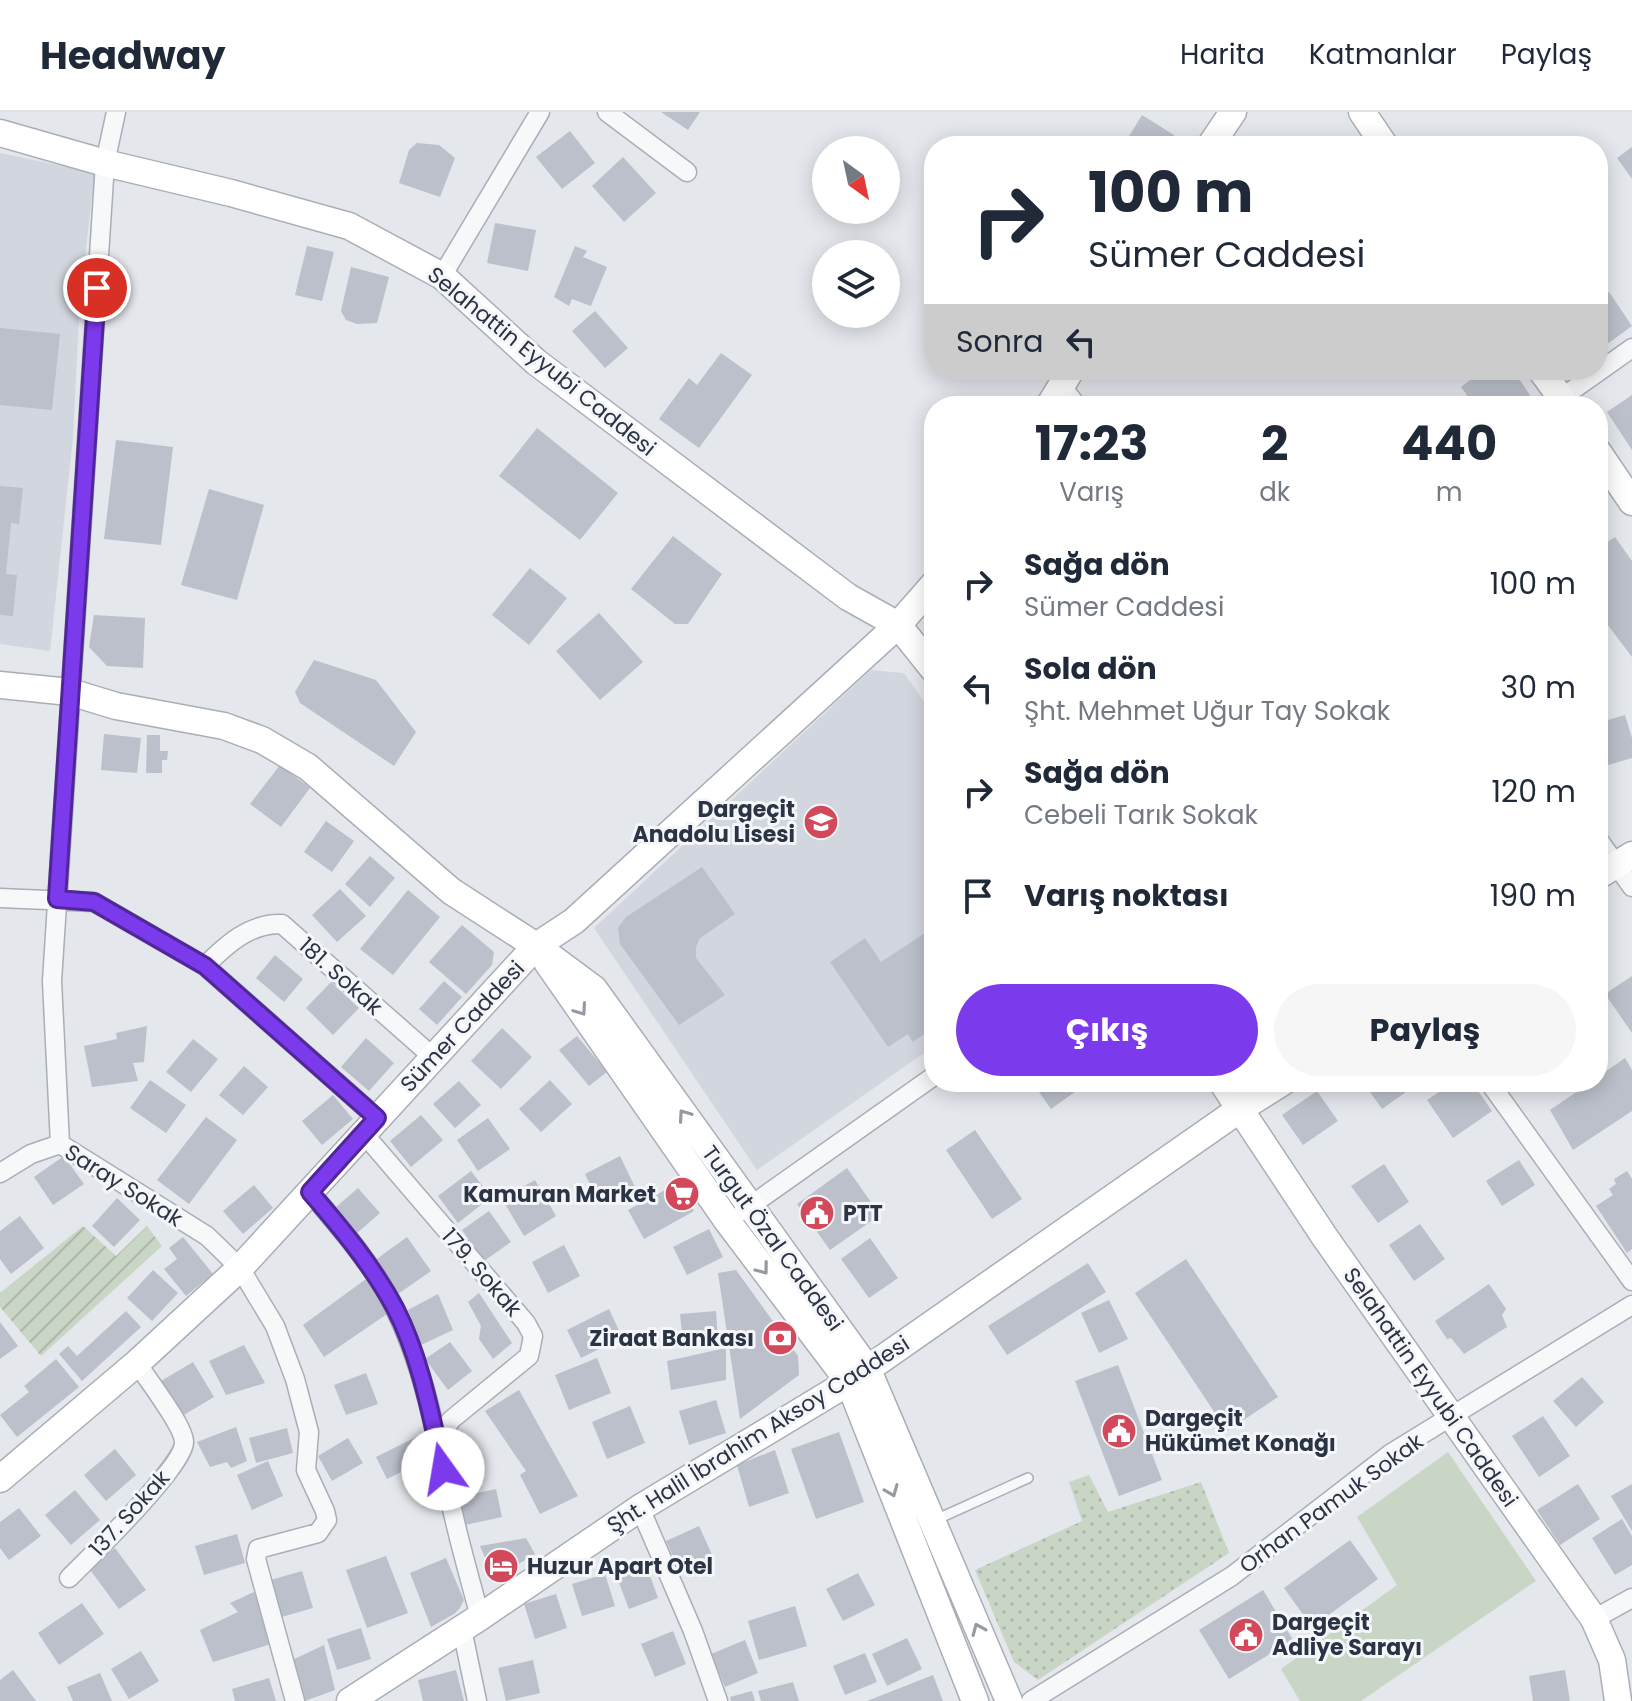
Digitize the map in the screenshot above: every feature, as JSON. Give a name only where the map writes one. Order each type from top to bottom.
[{"type":"street","points":[[60,1144],[52,981],[105,163],[116,112]]},
{"type":"street","points":[[442,276],[540,112]]},
{"type":"street","points":[[607,112],[687,172]]},
{"type":"street","points":[[1217,136],[1233,112]]},
{"type":"street","points":[[1362,112],[1378,136]]},
{"type":"street","name":"Selahattin Eyyubi Caddesi","points":[[0,133],[349,226],[442,276],[536,362],[848,597],[898,625],[924,658]]},
{"type":"street","points":[[1608,366],[1632,348]]},
{"type":"street","points":[[1568,396],[1590,380]]},
{"type":"street","points":[[1608,467],[1632,502]]},
{"type":"street","name":"Sümer Caddesi","points":[[0,1479],[137,1363],[240,1268],[536,946],[574,921],[898,625],[924,595]]},
{"type":"street","name":"Turgut Özal Caddesi","points":[[0,685],[70,692],[116,706],[224,726],[262,740],[308,767],[451,891],[536,946],[594,989],[749,1206],[858,1375],[933,1522],[1009,1701]]},
{"type":"street","points":[[1615,865],[1632,887]]},
{"type":"street","points":[[0,898],[94,902],[205,966],[370,1126]]},
{"type":"street","name":"181. Sokak","points":[[205,966],[231,940],[265,923],[282,924],[433,1057]]},
{"type":"street","name":"Turgut Özal Caddesi","points":[[536,946],[728,1222],[858,1375],[909,1534],[975,1701]]},
{"type":"street","points":[[728,1222],[924,1083]]},
{"type":"street","name":"Selahattin Eyyubi Caddesi","points":[[1229,1092],[1451,1418],[1594,1619],[1612,1660],[1618,1701]]},
{"type":"street","name":"Şht. Halil İbrahim Aksoy Caddesi","points":[[350,1701],[640,1508],[858,1375],[1267,1092]]},
{"type":"street","points":[[1496,1092],[1632,1281]]},
{"type":"street","name":"179. Sokak","points":[[370,1126],[526,1323],[533,1336],[529,1356],[451,1420],[437,1443]]},
{"type":"street","name":"Saray Sokak","points":[[0,1173],[31,1154],[60,1144],[207,1236],[240,1268],[275,1326],[295,1379],[309,1432],[306,1470],[327,1520],[318,1533],[258,1549],[256,1559],[295,1701]]},
{"type":"street","points":[[310,1192],[350,1240],[396,1309],[410,1343],[437,1443],[471,1623],[477,1701]]},
{"type":"street","name":"Orhan Pamuk Sokak","points":[[1031,1701],[1232,1576],[1390,1454],[1632,1305]]},
{"type":"street","name":"137. Sokak","points":[[69,1578],[145,1500],[183,1450],[185,1440],[137,1363]]},
{"type":"street","points":[[640,1508],[693,1631],[718,1701]]},
{"type":"street","points":[[1594,1619],[1632,1598]]},
{"type":"lane","points":[[909,1534],[1028,1478]]},
{"type":"shaded area","points":[[0,153],[95,173],[80,298],[73,438],[50,651],[0,644]]},
{"type":"shaded area","name":"Dargeçit Anadolu Lisesi","points":[[871,670],[904,673],[924,702],[924,1053],[757,1170],[594,928]]},
{"type":"green space","points":[[83,1226],[116,1256],[147,1226],[162,1246],[41,1356],[0,1307],[0,1293]]},
{"type":"green space","points":[[1448,1452],[1536,1581],[1361,1701],[1300,1701],[1281,1669],[1397,1585],[1357,1517]]},
{"type":"green space","points":[[1089,1475],[1108,1512],[1201,1482],[1229,1553],[1038,1680],[1014,1662],[975,1570],[1082,1521],[1069,1482]]},
{"type":"building","points":[[661,112],[700,112],[688,130]]},
{"type":"building","points":[[1142,115],[1174,135],[1173,136],[1129,136]]},
{"type":"building","points":[[570,131],[595,163],[562,189],[536,157]]},
{"type":"building","points":[[417,143],[439,145],[455,158],[440,197],[399,183],[409,150]]},
{"type":"building","points":[[1632,147],[1632,179],[1617,158]]},
{"type":"building","points":[[623,157],[656,193],[624,222],[592,186]]},
{"type":"building","points":[[495,223],[536,230],[528,271],[487,263]]},
{"type":"building","points":[[307,246],[334,252],[322,301],[295,295]]},
{"type":"building","points":[[575,246],[587,251],[583,257],[607,267],[591,306],[572,299],[569,306],[554,297]]},
{"type":"building","points":[[351,267],[389,277],[377,323],[357,324],[346,320],[341,311]]},
{"type":"building","points":[[1608,293],[1632,326],[1608,343]]},
{"type":"building","points":[[595,311],[628,348],[605,368],[572,331]]},
{"type":"building","points":[[0,328],[60,334],[52,410],[0,405]]},
{"type":"building","points":[[721,353],[752,375],[699,448],[659,419],[689,378],[697,385]]},
{"type":"building","points":[[1470,380],[1520,380],[1530,395],[1468,396],[1461,387]]},
{"type":"building","points":[[1632,395],[1632,450],[1608,414]]},
{"type":"building","points":[[537,428],[618,493],[580,540],[499,476]]},
{"type":"building","points":[[116,440],[173,447],[161,545],[104,539]]},
{"type":"building","points":[[0,486],[23,488],[19,524],[11,523],[6,574],[17,575],[13,616],[0,615]]},
{"type":"building","points":[[209,489],[264,505],[237,600],[181,585]]},
{"type":"building","points":[[673,536],[722,574],[688,624],[675,624],[631,589]]},
{"type":"building","points":[[1615,537],[1632,561],[1632,657],[1608,625],[1608,542]]},
{"type":"building","points":[[530,568],[567,598],[529,645],[492,615]]},
{"type":"building","points":[[599,613],[643,662],[600,700],[556,651]]},
{"type":"building","points":[[94,615],[145,618],[143,668],[107,666],[89,647]]},
{"type":"building","points":[[314,660],[376,680],[416,732],[394,766],[300,703],[295,692]]},
{"type":"building","points":[[1625,715],[1632,738],[1632,758],[1608,765],[1608,720]]},
{"type":"building","points":[[104,734],[141,738],[137,773],[101,770]]},
{"type":"building","points":[[147,735],[160,735],[160,751],[168,751],[167,760],[162,760],[162,773],[146,773]]},
{"type":"building","points":[[280,765],[310,788],[281,827],[250,804]]},
{"type":"building","points":[[326,821],[354,841],[332,872],[304,852]]},
{"type":"building","points":[[370,856],[395,878],[370,907],[345,884]]},
{"type":"building","points":[[702,867],[735,914],[699,939],[696,948],[696,958],[725,995],[679,1025],[620,944],[618,928],[626,917]]},
{"type":"building","points":[[340,889],[366,916],[337,942],[312,915]]},
{"type":"building","points":[[408,890],[440,917],[393,975],[360,949]]},
{"type":"building","points":[[462,925],[494,952],[492,965],[466,994],[429,962]]},
{"type":"building","points":[[924,934],[924,1034],[913,1042],[908,1034],[888,1047],[830,962],[865,938],[881,962]]},
{"type":"building","points":[[275,955],[303,979],[284,1002],[256,978]]},
{"type":"building","points":[[1632,976],[1632,1033],[1608,998],[1608,992]]},
{"type":"building","points":[[444,981],[462,997],[437,1025],[419,1009]]},
{"type":"building","points":[[331,982],[359,1008],[333,1035],[306,1008]]},
{"type":"building","points":[[147,1026],[144,1062],[133,1063],[138,1081],[92,1087],[84,1046],[117,1039],[116,1033]]},
{"type":"building","points":[[502,1028],[532,1057],[501,1089],[471,1061]]},
{"type":"building","points":[[577,1036],[607,1072],[589,1086],[559,1050]]},
{"type":"building","points":[[366,1038],[394,1063],[369,1091],[341,1067]]},
{"type":"building","points":[[193,1039],[218,1059],[191,1092],[166,1072]]},
{"type":"building","points":[[1625,1058],[1632,1070],[1632,1111],[1573,1150],[1550,1110],[1576,1092],[1608,1092],[1608,1070]]},
{"type":"building","points":[[244,1066],[268,1087],[243,1115],[219,1095]]},
{"type":"building","points":[[150,1080],[186,1105],[166,1133],[130,1108]]},
{"type":"building","points":[[550,1080],[572,1104],[541,1132],[519,1109]]},
{"type":"building","points":[[459,1081],[481,1105],[455,1128],[433,1104]]},
{"type":"building","points":[[1039,1092],[1075,1092],[1051,1109]]},
{"type":"building","points":[[1318,1092],[1338,1121],[1303,1145],[1282,1115]]},
{"type":"building","points":[[1370,1092],[1406,1092],[1382,1109]]},
{"type":"building","points":[[1439,1092],[1479,1092],[1492,1111],[1453,1138],[1427,1100]]},
{"type":"building","points":[[333,1095],[353,1119],[322,1145],[302,1121]]},
{"type":"building","points":[[421,1115],[443,1140],[411,1167],[390,1141]]},
{"type":"building","points":[[206,1117],[237,1140],[189,1204],[157,1180]]},
{"type":"building","points":[[488,1118],[510,1149],[478,1171],[457,1140]]},
{"type":"building","points":[[975,1130],[1022,1199],[992,1219],[946,1150]]},
{"type":"building","points":[[64,1156],[84,1184],[53,1205],[34,1177]]},
{"type":"building","points":[[620,1156],[635,1187],[600,1205],[585,1174]]},
{"type":"building","points":[[1519,1160],[1535,1185],[1502,1206],[1486,1181]]},
{"type":"building","points":[[1384,1164],[1409,1202],[1378,1223],[1351,1186]]},
{"type":"building","points":[[847,1168],[880,1215],[830,1250],[797,1204]]},
{"type":"building","points":[[471,1171],[491,1197],[458,1223],[438,1196]]},
{"type":"building","points":[[1627,1171],[1632,1179],[1632,1249],[1627,1253],[1596,1206],[1613,1195],[1609,1189],[1616,1184],[1614,1179]]},
{"type":"building","points":[[535,1180],[556,1216],[524,1236],[502,1199]]},
{"type":"building","points":[[678,1183],[694,1211],[644,1239],[628,1210]]},
{"type":"building","points":[[254,1185],[273,1208],[243,1234],[223,1211]]},
{"type":"building","points":[[358,1188],[380,1213],[357,1233],[335,1208]]},
{"type":"building","points":[[117,1198],[140,1220],[114,1247],[92,1226]]},
{"type":"building","points":[[489,1211],[511,1242],[484,1261],[462,1230]]},
{"type":"building","points":[[20,1216],[44,1248],[11,1274],[0,1259],[0,1231]]},
{"type":"building","points":[[1420,1224],[1445,1259],[1414,1281],[1389,1245]]},
{"type":"building","points":[[709,1229],[723,1257],[687,1275],[673,1247]]},
{"type":"building","points":[[183,1237],[213,1274],[186,1296],[164,1269],[177,1259],[169,1248]]},
{"type":"building","points":[[407,1237],[431,1271],[398,1294],[374,1261]]},
{"type":"building","points":[[870,1238],[898,1278],[869,1298],[841,1259]]},
{"type":"building","points":[[564,1245],[580,1276],[548,1293],[532,1262]]},
{"type":"building","points":[[1186,1259],[1278,1397],[1227,1431],[1135,1293]]},
{"type":"building","points":[[1088,1263],[1106,1292],[1007,1355],[988,1326]]},
{"type":"building","points":[[153,1270],[178,1293],[152,1321],[127,1298]]},
{"type":"building","points":[[736,1270],[798,1356],[799,1375],[740,1419],[718,1273]]},
{"type":"building","points":[[366,1279],[390,1312],[324,1357],[303,1325]]},
{"type":"building","points":[[1489,1284],[1506,1309],[1502,1315],[1507,1327],[1464,1354],[1451,1338],[1447,1339],[1435,1321]]},
{"type":"building","points":[[479,1293],[512,1343],[493,1359],[479,1339],[481,1326],[468,1302]]},
{"type":"building","points":[[438,1294],[453,1330],[421,1345],[408,1310]]},
{"type":"building","points":[[1109,1300],[1128,1339],[1099,1353],[1081,1313]]},
{"type":"building","points":[[609,1309],[622,1337],[581,1358],[567,1330]]},
{"type":"building","points":[[126,1311],[141,1327],[82,1381],[59,1354],[68,1346],[77,1356]]},
{"type":"building","points":[[716,1311],[718,1339],[683,1342],[680,1314]]},
{"type":"building","points":[[0,1322],[18,1346],[0,1359]]},
{"type":"building","points":[[450,1342],[472,1371],[448,1390],[425,1359]]},
{"type":"building","points":[[244,1345],[265,1383],[226,1395],[209,1361]]},
{"type":"building","points":[[726,1348],[726,1380],[671,1390],[667,1361]]},
{"type":"building","points":[[597,1358],[611,1393],[569,1410],[555,1375]]},
{"type":"building","points":[[56,1359],[79,1387],[17,1437],[0,1415],[29,1392],[24,1386]]},
{"type":"building","points":[[193,1362],[214,1397],[182,1416],[161,1381]]},
{"type":"building","name":"Dargeçit Hükümet Konağı","points":[[1118,1365],[1162,1480],[1119,1496],[1075,1381]]},
{"type":"building","points":[[366,1373],[378,1404],[346,1415],[334,1385]]},
{"type":"building","points":[[1582,1377],[1604,1402],[1576,1427],[1553,1401]]},
{"type":"building","points":[[519,1390],[578,1496],[540,1514],[520,1475],[526,1471],[485,1411]]},
{"type":"building","points":[[716,1400],[726,1433],[689,1445],[679,1411]]},
{"type":"building","points":[[630,1406],[645,1443],[607,1459],[592,1422]]},
{"type":"building","points":[[1543,1416],[1570,1456],[1539,1477],[1512,1436]]},
{"type":"building","points":[[236,1427],[247,1461],[231,1468],[227,1462],[210,1467],[197,1442]]},
{"type":"building","points":[[287,1428],[293,1453],[256,1463],[249,1438]]},
{"type":"building","points":[[839,1432],[864,1502],[816,1519],[791,1449]]},
{"type":"building","points":[[422,1434],[433,1456],[387,1479],[376,1457]]},
{"type":"building","points":[[348,1438],[363,1463],[332,1481],[318,1456]]},
{"type":"building","points":[[115,1449],[136,1475],[106,1501],[84,1475]]},
{"type":"building","points":[[775,1450],[789,1493],[749,1507],[737,1465]]},
{"type":"building","points":[[268,1461],[283,1496],[252,1510],[237,1475]]},
{"type":"building","points":[[1578,1484],[1600,1519],[1560,1545],[1537,1510]]},
{"type":"building","points":[[1632,1484],[1632,1531],[1611,1496]]},
{"type":"building","points":[[496,1489],[502,1517],[465,1525],[459,1497]]},
{"type":"building","points":[[75,1490],[100,1520],[71,1545],[45,1515]]},
{"type":"building","points":[[19,1508],[41,1536],[9,1560],[0,1548],[0,1522]]},
{"type":"building","points":[[1622,1519],[1632,1536],[1632,1565],[1615,1575],[1592,1538]]},
{"type":"building","points":[[699,1526],[714,1559],[681,1574],[666,1541]]},
{"type":"building","points":[[237,1534],[245,1563],[204,1575],[195,1546]]},
{"type":"building","name":"Huzur Apart Otel","points":[[526,1538],[535,1554],[494,1579],[480,1546]]},
{"type":"building","points":[[1350,1540],[1378,1579],[1312,1627],[1284,1588]]},
{"type":"building","points":[[115,1548],[146,1590],[119,1609],[88,1567]]},
{"type":"building","points":[[386,1556],[408,1613],[367,1628],[346,1570]]},
{"type":"building","points":[[446,1558],[464,1600],[454,1614],[431,1627],[410,1573]]},
{"type":"building","points":[[646,1564],[658,1598],[629,1609],[616,1575]]},
{"type":"building","points":[[302,1571],[313,1608],[278,1618],[267,1581]]},
{"type":"building","points":[[858,1573],[875,1605],[843,1621],[826,1589]]},
{"type":"building","points":[[605,1574],[615,1606],[582,1616],[572,1584]]},
{"type":"building","name":"Dargeçit Adliye Sarayı","points":[[1263,1590],[1293,1640],[1229,1679],[1199,1630]]},
{"type":"building","points":[[254,1592],[271,1644],[213,1662],[200,1630],[238,1612],[230,1603]]},
{"type":"building","points":[[556,1594],[567,1628],[535,1639],[524,1604]]},
{"type":"building","points":[[82,1603],[104,1634],[59,1665],[38,1633]]},
{"type":"building","points":[[795,1606],[807,1646],[759,1660],[748,1621]]},
{"type":"building","points":[[361,1628],[371,1659],[337,1670],[327,1639]]},
{"type":"building","points":[[673,1631],[686,1664],[655,1677],[641,1644]]},
{"type":"building","points":[[907,1638],[922,1669],[887,1686],[872,1654]]},
{"type":"building","points":[[745,1640],[758,1673],[725,1687],[711,1654]]},
{"type":"building","points":[[324,1645],[335,1690],[305,1701],[290,1661]]},
{"type":"building","points":[[141,1651],[159,1681],[129,1699],[111,1669]]},
{"type":"building","points":[[865,1653],[877,1682],[845,1695],[833,1666]]},
{"type":"building","points":[[533,1660],[540,1693],[506,1701],[498,1668]]},
{"type":"building","points":[[13,1670],[36,1701],[0,1701],[0,1680]]},
{"type":"building","points":[[456,1670],[464,1701],[423,1701],[418,1680]]},
{"type":"building","points":[[1565,1670],[1570,1701],[1533,1701],[1529,1676]]},
{"type":"building","points":[[100,1673],[112,1701],[73,1701],[67,1687]]},
{"type":"building","points":[[933,1675],[943,1701],[867,1701]]},
{"type":"building","points":[[269,1678],[276,1701],[235,1701],[232,1689]]},
{"type":"building","points":[[793,1682],[799,1701],[761,1701],[758,1691]]},
{"type":"building","points":[[752,1691],[755,1701],[731,1701],[730,1697]]},
{"type":"place","name":"Dargeçit Anadolu Lisesi","points":[[821,822]]},
{"type":"place","name":"Kamuran Market","points":[[682,1194]]},
{"type":"place","name":"PTT","points":[[817,1213]]},
{"type":"place","name":"Ziraat Bankası","points":[[780,1338]]},
{"type":"place","name":"Dargeçit Hükümet Konağı","points":[[1119,1431]]},
{"type":"place","name":"Huzur Apart Otel","points":[[501,1566]]},
{"type":"place","name":"Dargeçit Adliye Sarayı","points":[[1246,1635]]},
{"type":"route","points":[[97,288],[57,899],[94,902],[205,966],[377,1118],[310,1192],[343,1230],[396,1309],[410,1343],[443,1469]]}]
